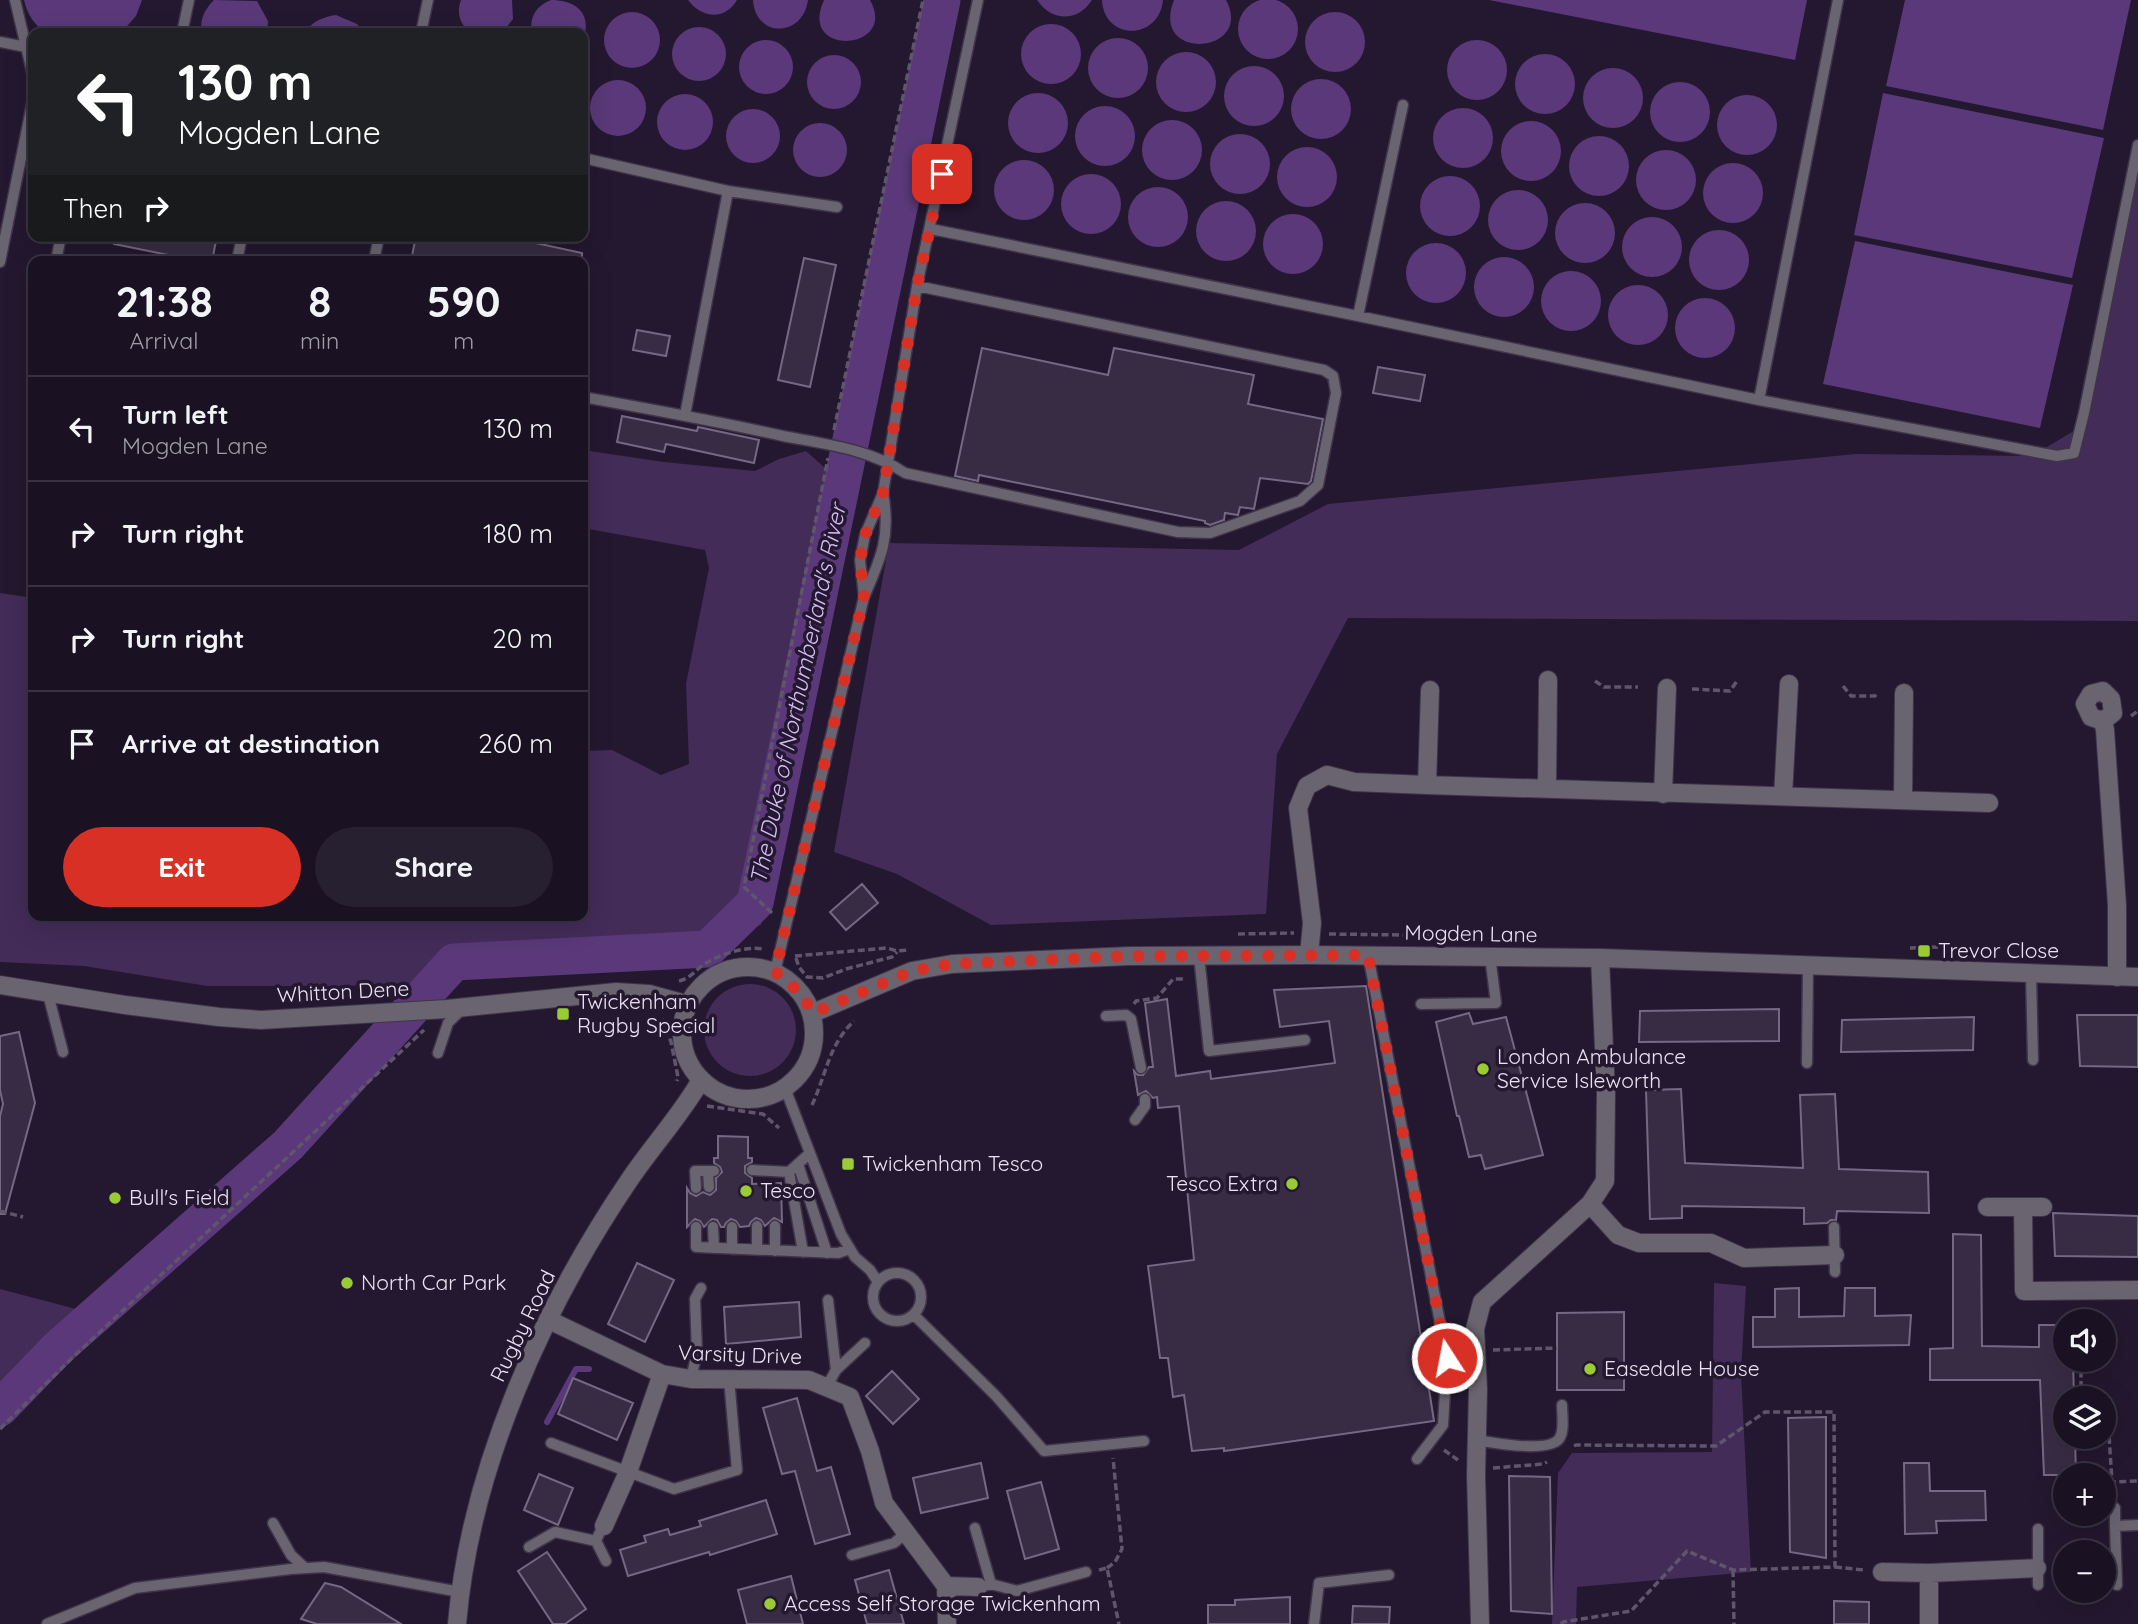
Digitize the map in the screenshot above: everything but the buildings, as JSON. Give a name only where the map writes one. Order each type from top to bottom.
[{"type":"street","points":[[1547,788],[1548,680]]},
{"type":"street","points":[[1783,796],[1788,684]]},
{"type":"street","points":[[1663,794],[1667,688]]},
{"type":"street","points":[[1427,785],[1430,690]]},
{"type":"street","points":[[1903,800],[1904,694]]},
{"type":"street","points":[[2102,721],[2116,905],[2117,977]]},
{"type":"street","points":[[1309,954],[1312,923],[1298,808],[1307,786],[1327,775],[1354,782],[1989,803]]},
{"type":"street","name":"Mogden Lane","points":[[813,1013],[912,971],[952,964],[1129,956],[1309,954],[1600,958],[2138,977]]},
{"type":"street","points":[[1480,1624],[1475,1329],[1482,1302],[1590,1204],[1605,1181],[1600,958]]},
{"type":"street","points":[[751,968],[775,972],[803,996],[813,1013],[811,1056],[800,1074],[785,1088],[765,1097],[742,1099],[720,1093],[701,1080],[689,1063],[683,1044],[683,1024],[689,1005],[699,989],[714,977],[732,970],[751,968]]},
{"type":"street","name":"Whitton Dene","points":[[0,985],[219,1017],[261,1020],[455,1008],[616,992],[649,994],[689,1005]]},
{"type":"street","name":"Rugby Road","points":[[457,1624],[460,1592],[479,1503],[525,1365],[579,1263],[630,1179],[701,1080]]},
{"type":"street","points":[[1590,1204],[1618,1235],[1639,1243],[1710,1243],[1744,1258],[1835,1263]]},
{"type":"street","points":[[2023,1207],[2024,1291],[2138,1290]]},
{"type":"street","points":[[1987,1208],[2043,1207]]},
{"type":"street","name":"Varsity Drive","points":[[549,1320],[662,1374],[691,1379],[809,1380],[849,1398],[870,1451],[884,1503],[946,1586]]},
{"type":"street","name":"Varsity Drive","points":[[600,1533],[628,1472],[662,1374]]},
{"type":"street","points":[[1882,1572],[2038,1577]]},
{"type":"street","points":[[1929,1573],[1929,1624]]},
{"type":"street","points":[[947,1624],[946,1586],[984,1586]]},
{"type":"lane","points":[[15,0],[28,55]]},
{"type":"lane","points":[[183,28],[189,0]]},
{"type":"lane","points":[[422,28],[428,0]]},
{"type":"lane","points":[[864,597],[860,560],[865,535],[883,493],[917,286],[978,0]]},
{"type":"lane","points":[[1759,400],[1838,0]]},
{"type":"lane","points":[[0,42],[26,47]]},
{"type":"lane","points":[[1357,316],[1403,105]]},
{"type":"lane","points":[[0,262],[28,124]]},
{"type":"lane","points":[[931,229],[1759,400],[2057,456],[2074,453],[2138,145]]},
{"type":"lane","points":[[588,159],[728,191],[837,207]]},
{"type":"lane","points":[[685,415],[728,191]]},
{"type":"lane","points":[[588,398],[685,415],[872,455],[905,473],[1178,532],[1210,533],[1300,502],[1318,485],[1336,393],[1333,376],[1324,370],[917,286]]},
{"type":"lane","points":[[775,972],[864,597],[882,554],[888,519],[883,493]]},
{"type":"lane","points":[[1368,955],[1447,1358],[1443,1425],[1417,1459]]},
{"type":"lane","points":[[1199,956],[1209,1051],[1305,1040]]},
{"type":"lane","points":[[1421,1004],[1496,1003],[1490,956]]},
{"type":"lane","points":[[1807,1063],[1808,965]]},
{"type":"lane","points":[[2031,973],[2033,1060]]},
{"type":"lane","points":[[48,994],[63,1052]]},
{"type":"lane","points":[[438,1053],[455,1008]]},
{"type":"lane","points":[[1106,1016],[1126,1015],[1131,1019],[1141,1068]]},
{"type":"lane","points":[[785,1088],[841,1234],[878,1282]]},
{"type":"lane","points":[[1135,1120],[1145,1106],[1145,1099]]},
{"type":"lane","points":[[757,1184],[754,1170],[774,1177],[793,1168],[810,1153]]},
{"type":"lane","points":[[793,1168],[803,1252]]},
{"type":"lane","points":[[793,1168],[827,1253]]},
{"type":"lane","points":[[696,1188],[695,1171],[711,1171],[709,1187]]},
{"type":"lane","points":[[757,1226],[757,1250]]},
{"type":"lane","points":[[775,1226],[775,1251]]},
{"type":"lane","points":[[696,1227],[696,1247],[827,1253],[850,1249]]},
{"type":"lane","points":[[713,1227],[714,1248]]},
{"type":"lane","points":[[732,1227],[732,1249]]},
{"type":"lane","points":[[1834,1227],[1835,1263]]},
{"type":"lane","points":[[901,1273],[912,1278],[919,1287],[921,1303],[914,1315],[906,1320],[895,1321],[882,1315],[875,1306],[874,1294],[878,1282],[888,1275],[901,1273]]},
{"type":"lane","points":[[691,1379],[697,1352],[695,1299],[701,1288]]},
{"type":"lane","points":[[828,1300],[836,1370]]},
{"type":"lane","points":[[914,1315],[996,1396],[1044,1451],[1144,1441]]},
{"type":"lane","points":[[826,1388],[836,1370],[865,1343]]},
{"type":"lane","points":[[551,1443],[674,1489],[737,1470],[730,1379]]},
{"type":"lane","points":[[1477,1440],[1510,1446],[1549,1446],[1559,1440],[1562,1430],[1562,1405]]},
{"type":"lane","points":[[273,1523],[291,1555],[305,1568]]},
{"type":"lane","points":[[2116,1525],[2138,1525]]},
{"type":"lane","points":[[2115,1526],[2117,1585]]},
{"type":"lane","points":[[975,1528],[984,1586],[1017,1591],[1086,1572]]},
{"type":"lane","points":[[2038,1529],[2038,1577]]},
{"type":"lane","points":[[529,1547],[555,1532],[600,1533],[606,1561]]},
{"type":"lane","points":[[852,1555],[894,1543],[906,1533]]},
{"type":"lane","points":[[47,1624],[135,1588],[305,1568],[336,1569],[460,1592]]},
{"type":"lane","points":[[1314,1624],[1319,1583],[1389,1575]]},
{"type":"path","points":[[1595,681],[1604,687],[1638,687]]},
{"type":"path","points":[[1692,689],[1730,691],[1737,681]]},
{"type":"path","points":[[1843,686],[1851,696],[1875,696],[1878,692]]},
{"type":"path","points":[[744,887],[769,909]]},
{"type":"path","points":[[1267,933],[1297,933]]},
{"type":"path","points":[[887,948],[897,951],[892,957],[823,978],[807,977],[795,956],[887,948]]},
{"type":"path","points":[[1126,1015],[1136,1001],[1157,998],[1172,979],[1202,978]]},
{"type":"path","points":[[0,1429],[73,1357],[455,1008]]},
{"type":"path","points":[[662,1019],[671,1042],[678,1077],[674,1090]]},
{"type":"path","points":[[812,1105],[825,1065],[841,1037],[855,1021]]},
{"type":"path","points":[[705,1106],[763,1114],[779,1128]]},
{"type":"path","points":[[0,1211],[23,1217]]},
{"type":"path","points":[[1476,1351],[1557,1348]]},
{"type":"path","points":[[1565,1452],[1576,1445],[1716,1446],[1765,1412],[1833,1412],[1835,1567]]},
{"type":"path","points":[[1432,1440],[1477,1472],[1543,1464],[1554,1458]]},
{"type":"path","points":[[1086,1572],[1107,1568],[1115,1562],[1122,1549],[1112,1444]]},
{"type":"path","points":[[2110,1449],[2112,1482],[2138,1481]]},
{"type":"path","points":[[1561,1624],[1631,1611],[1686,1551],[1733,1570],[1835,1567],[1882,1572]]},
{"type":"path","points":[[1107,1568],[1119,1624]]},
{"type":"path","points":[[1733,1570],[1734,1624]]},
{"type":"shaded area","points":[[1262,-1],[1274,-1],[1293,12],[1298,29],[1296,41],[1285,54],[1274,59],[1262,59],[1243,46],[1238,35],[1238,23],[1251,4]]},
{"type":"shaded area","points":[[24,0],[142,0],[136,16],[125,28],[40,28],[27,10]]},
{"type":"shaded area","points":[[214,0],[257,1],[268,21],[267,28],[201,28],[208,7]]},
{"type":"shaded area","points":[[461,0],[512,0],[513,19],[506,28],[466,28],[459,10]]},
{"type":"shaded area","points":[[551,0],[574,5],[584,15],[585,28],[532,28],[535,13],[541,5]]},
{"type":"shaded area","points":[[688,0],[737,0],[726,11],[713,15],[699,11]]},
{"type":"shaded area","points":[[753,0],[808,0],[798,21],[789,27],[779,28],[770,27],[762,21]]},
{"type":"shaded area","points":[[824,0],[870,0],[875,17],[871,30],[861,38],[848,41],[834,39],[824,32],[819,19]]},
{"type":"shaded area","points":[[1037,0],[1092,0],[1080,12],[1065,16],[1050,12]]},
{"type":"shaded area","points":[[1102,0],[1163,0],[1152,23],[1132,31],[1121,29],[1112,23],[1105,13]]},
{"type":"shaded area","points":[[1174,0],[1226,0],[1231,18],[1227,32],[1216,40],[1202,44],[1187,42],[1176,34],[1170,20]]},
{"type":"shaded area","points":[[1489,0],[1807,0],[1795,60]]},
{"type":"shaded area","points":[[1905,0],[2131,0],[2103,130],[1886,86]]},
{"type":"shaded area","points":[[632,12],[647,17],[655,25],[660,40],[655,55],[647,63],[632,68],[617,63],[609,55],[604,40],[609,25],[617,17]]},
{"type":"shaded area","points":[[1329,12],[1341,12],[1360,25],[1365,42],[1363,54],[1352,67],[1341,72],[1329,72],[1310,59],[1305,48],[1305,36],[1318,17]]},
{"type":"shaded area","points":[[336,15],[360,28],[309,28]]},
{"type":"shaded area","points":[[1045,24],[1057,24],[1076,37],[1081,54],[1079,66],[1068,79],[1057,84],[1045,84],[1026,71],[1021,60],[1021,48],[1034,29]]},
{"type":"shaded area","points":[[704,27],[714,31],[722,39],[726,54],[722,69],[714,77],[694,81],[684,77],[676,69],[672,49],[676,39],[684,31]]},
{"type":"shaded area","points":[[1112,38],[1124,38],[1143,51],[1148,68],[1146,80],[1135,93],[1124,98],[1112,98],[1093,85],[1088,74],[1088,62],[1101,43]]},
{"type":"shaded area","points":[[771,40],[781,44],[789,52],[793,67],[789,82],[781,90],[761,94],[751,90],[743,82],[739,62],[743,52],[751,44]]},
{"type":"shaded area","points":[[1471,40],[1483,40],[1502,53],[1507,70],[1505,82],[1494,95],[1483,100],[1471,100],[1452,87],[1447,76],[1447,64],[1460,45]]},
{"type":"shaded area","points":[[1180,52],[1192,52],[1211,65],[1216,82],[1214,94],[1203,107],[1192,112],[1180,112],[1161,99],[1156,88],[1156,76],[1169,57]]},
{"type":"shaded area","points":[[1539,54],[1551,54],[1570,67],[1575,84],[1573,96],[1562,109],[1551,114],[1539,114],[1520,101],[1515,90],[1515,78],[1528,59]]},
{"type":"shaded area","points":[[839,55],[849,59],[857,67],[861,82],[857,97],[849,105],[829,109],[819,105],[811,97],[807,77],[811,67],[819,59]]},
{"type":"shaded area","points":[[1248,66],[1260,66],[1279,79],[1284,96],[1282,108],[1271,121],[1260,126],[1248,126],[1229,113],[1224,102],[1224,90],[1237,71]]},
{"type":"shaded area","points":[[1607,68],[1619,68],[1638,81],[1643,98],[1641,110],[1630,123],[1619,128],[1607,128],[1588,115],[1583,104],[1583,92],[1596,73]]},
{"type":"shaded area","points":[[1315,79],[1327,79],[1346,92],[1351,109],[1349,121],[1338,134],[1327,139],[1315,139],[1296,126],[1291,115],[1291,103],[1304,84]]},
{"type":"shaded area","points":[[618,80],[633,85],[641,93],[646,108],[641,123],[633,131],[618,136],[603,131],[595,123],[590,108],[595,93],[603,85]]},
{"type":"shaded area","points":[[1674,82],[1686,82],[1705,95],[1710,112],[1708,124],[1697,137],[1686,142],[1674,142],[1655,129],[1650,118],[1650,106],[1663,87]]},
{"type":"shaded area","points":[[1032,93],[1044,93],[1063,106],[1068,123],[1066,135],[1055,148],[1044,153],[1032,153],[1013,140],[1008,129],[1008,117],[1021,98]]},
{"type":"shaded area","points":[[1883,93],[2104,138],[2072,278],[1854,235]]},
{"type":"shaded area","points":[[685,94],[700,99],[708,107],[713,122],[708,137],[700,145],[685,150],[670,145],[662,137],[657,122],[662,107],[670,99]]},
{"type":"shaded area","points":[[1741,95],[1753,95],[1772,108],[1777,125],[1775,137],[1764,150],[1753,155],[1741,155],[1722,142],[1717,131],[1717,119],[1730,100]]},
{"type":"shaded area","points":[[1099,106],[1111,106],[1130,119],[1135,136],[1133,148],[1122,161],[1111,166],[1099,166],[1080,153],[1075,142],[1075,130],[1088,111]]},
{"type":"shaded area","points":[[1457,108],[1469,108],[1488,121],[1493,138],[1491,150],[1480,163],[1469,168],[1457,168],[1438,155],[1433,144],[1433,132],[1446,113]]},
{"type":"shaded area","points":[[758,109],[768,113],[776,121],[780,136],[776,151],[768,159],[748,163],[738,159],[730,151],[726,131],[730,121],[738,113]]},
{"type":"shaded area","points":[[1166,120],[1178,120],[1197,133],[1202,150],[1200,162],[1189,175],[1178,180],[1166,180],[1147,167],[1142,156],[1142,144],[1155,125]]},
{"type":"shaded area","points":[[1525,121],[1537,121],[1556,134],[1561,151],[1559,163],[1548,176],[1537,181],[1525,181],[1506,168],[1501,157],[1501,145],[1514,126]]},
{"type":"shaded area","points":[[825,123],[835,127],[843,135],[847,150],[843,165],[835,173],[815,177],[805,173],[797,165],[793,145],[797,135],[805,127]]},
{"type":"shaded area","points":[[1234,134],[1246,134],[1265,147],[1270,164],[1268,176],[1257,189],[1246,194],[1234,194],[1215,181],[1210,170],[1210,158],[1223,139]]},
{"type":"shaded area","points":[[1593,136],[1605,136],[1624,149],[1629,166],[1627,178],[1616,191],[1605,196],[1593,196],[1574,183],[1569,172],[1569,160],[1582,141]]},
{"type":"shaded area","points":[[1301,147],[1313,147],[1332,160],[1337,177],[1335,189],[1324,202],[1313,207],[1301,207],[1282,194],[1277,183],[1277,171],[1290,152]]},
{"type":"shaded area","points":[[1660,150],[1672,150],[1691,163],[1696,180],[1694,192],[1683,205],[1672,210],[1660,210],[1641,197],[1636,186],[1636,174],[1649,155]]},
{"type":"shaded area","points":[[1018,160],[1030,160],[1049,173],[1054,190],[1052,202],[1041,215],[1030,220],[1018,220],[999,207],[994,196],[994,184],[1007,165]]},
{"type":"shaded area","points":[[1727,163],[1739,163],[1758,176],[1763,193],[1761,205],[1750,218],[1739,223],[1727,223],[1708,210],[1703,199],[1703,187],[1716,168]]},
{"type":"shaded area","points":[[2138,163],[2138,621],[1348,618],[1277,754],[1266,914],[991,925],[897,874],[834,852],[889,543],[1239,550],[1328,504],[1856,454],[2032,456],[2082,426]]},
{"type":"shaded area","points":[[1085,174],[1097,174],[1116,187],[1121,204],[1119,216],[1108,229],[1097,234],[1085,234],[1066,221],[1061,210],[1061,198],[1074,179]]},
{"type":"shaded area","points":[[1444,176],[1456,176],[1475,189],[1480,206],[1478,218],[1467,231],[1456,236],[1444,236],[1425,223],[1420,212],[1420,200],[1433,181]]},
{"type":"shaded area","points":[[1152,187],[1164,187],[1183,200],[1188,217],[1186,229],[1175,242],[1164,247],[1152,247],[1133,234],[1128,223],[1128,211],[1141,192]]},
{"type":"shaded area","points":[[1512,190],[1524,190],[1543,203],[1548,220],[1546,232],[1535,245],[1524,250],[1512,250],[1493,237],[1488,226],[1488,214],[1501,195]]},
{"type":"shaded area","points":[[1220,201],[1232,201],[1251,214],[1256,231],[1254,243],[1243,256],[1232,261],[1220,261],[1201,248],[1196,237],[1196,225],[1209,206]]},
{"type":"shaded area","points":[[1579,203],[1591,203],[1610,216],[1615,233],[1613,245],[1602,258],[1591,263],[1579,263],[1560,250],[1555,239],[1555,227],[1568,208]]},
{"type":"shaded area","points":[[1287,214],[1299,214],[1318,227],[1323,244],[1321,256],[1310,269],[1299,274],[1287,274],[1268,261],[1263,250],[1263,238],[1276,219]]},
{"type":"shaded area","points":[[1646,217],[1658,217],[1677,230],[1682,247],[1680,259],[1669,272],[1658,277],[1646,277],[1627,264],[1622,253],[1622,241],[1635,222]]},
{"type":"shaded area","points":[[1713,230],[1725,230],[1744,243],[1749,260],[1747,272],[1736,285],[1725,290],[1713,290],[1694,277],[1689,266],[1689,254],[1702,235]]},
{"type":"shaded area","points":[[1855,241],[2073,285],[2040,428],[1823,384]]},
{"type":"shaded area","points":[[1430,243],[1442,243],[1461,256],[1466,273],[1464,285],[1453,298],[1442,303],[1430,303],[1411,290],[1406,279],[1406,267],[1419,248]]},
{"type":"shaded area","points":[[1498,257],[1510,257],[1529,270],[1534,287],[1532,299],[1521,312],[1510,317],[1498,317],[1479,304],[1474,293],[1474,281],[1487,262]]},
{"type":"shaded area","points":[[1565,271],[1577,271],[1596,284],[1601,301],[1599,313],[1588,326],[1577,331],[1565,331],[1546,318],[1541,307],[1541,295],[1554,276]]},
{"type":"shaded area","points":[[1632,285],[1644,285],[1663,298],[1668,315],[1666,327],[1655,340],[1644,345],[1632,345],[1613,332],[1608,321],[1608,309],[1621,290]]},
{"type":"shaded area","points":[[1699,298],[1711,298],[1730,311],[1735,328],[1733,340],[1722,353],[1711,358],[1699,358],[1680,345],[1675,334],[1675,322],[1688,303]]},
{"type":"shaded area","points":[[588,451],[755,471],[779,459],[806,451],[834,476],[792,685],[756,845],[774,881],[761,925],[665,960],[519,968],[418,983],[207,986],[84,966],[0,962],[0,593],[28,597],[28,921],[588,921],[588,751],[612,750],[661,775],[689,764],[686,684],[709,568],[705,550],[588,529]]},
{"type":"shaded area","points":[[741,984],[759,984],[776,991],[789,1004],[796,1021],[796,1039],[789,1056],[776,1069],[759,1076],[741,1076],[724,1069],[711,1056],[704,1039],[704,1021],[711,1004],[724,991]]},
{"type":"shaded area","points":[[1714,1283],[1746,1286],[1741,1372],[1751,1572],[1577,1587],[1576,1624],[1552,1624],[1558,1473],[1572,1453],[1712,1452]]},
{"type":"shaded area","points":[[0,1289],[76,1309],[0,1383]]},
{"type":"waterway","name":"The Duke of Northumberland's River","points":[[0,1408],[58,1348],[288,1145],[454,962],[708,949],[755,903],[942,0]]},
{"type":"waterway","points":[[547,1422],[576,1369],[589,1369]]},
{"type":"place","name":"Trevor Close","points":[[1924,951]]},
{"type":"place","name":"Twickenham Rugby Special","points":[[563,1014]]},
{"type":"place","name":"London Ambulance Service Isleworth","points":[[1483,1069]]},
{"type":"place","name":"Twickenham Tesco","points":[[848,1164]]},
{"type":"place","name":"Tesco Extra","points":[[1292,1184]]},
{"type":"place","name":"Tesco","points":[[746,1191]]},
{"type":"place","name":"Bull's Field","points":[[115,1198]]},
{"type":"place","name":"North Car Park","points":[[347,1283]]},
{"type":"place","name":"Easedale House","points":[[1590,1369]]},
{"type":"place","name":"Access Self Storage Twickenham","points":[[770,1604]]},
{"type":"route","points":[[942,174],[917,286],[883,493],[865,535],[860,560],[864,597],[775,972],[803,996],[813,1013],[912,971],[952,964],[1129,956],[1368,955],[1447,1358]]}]
